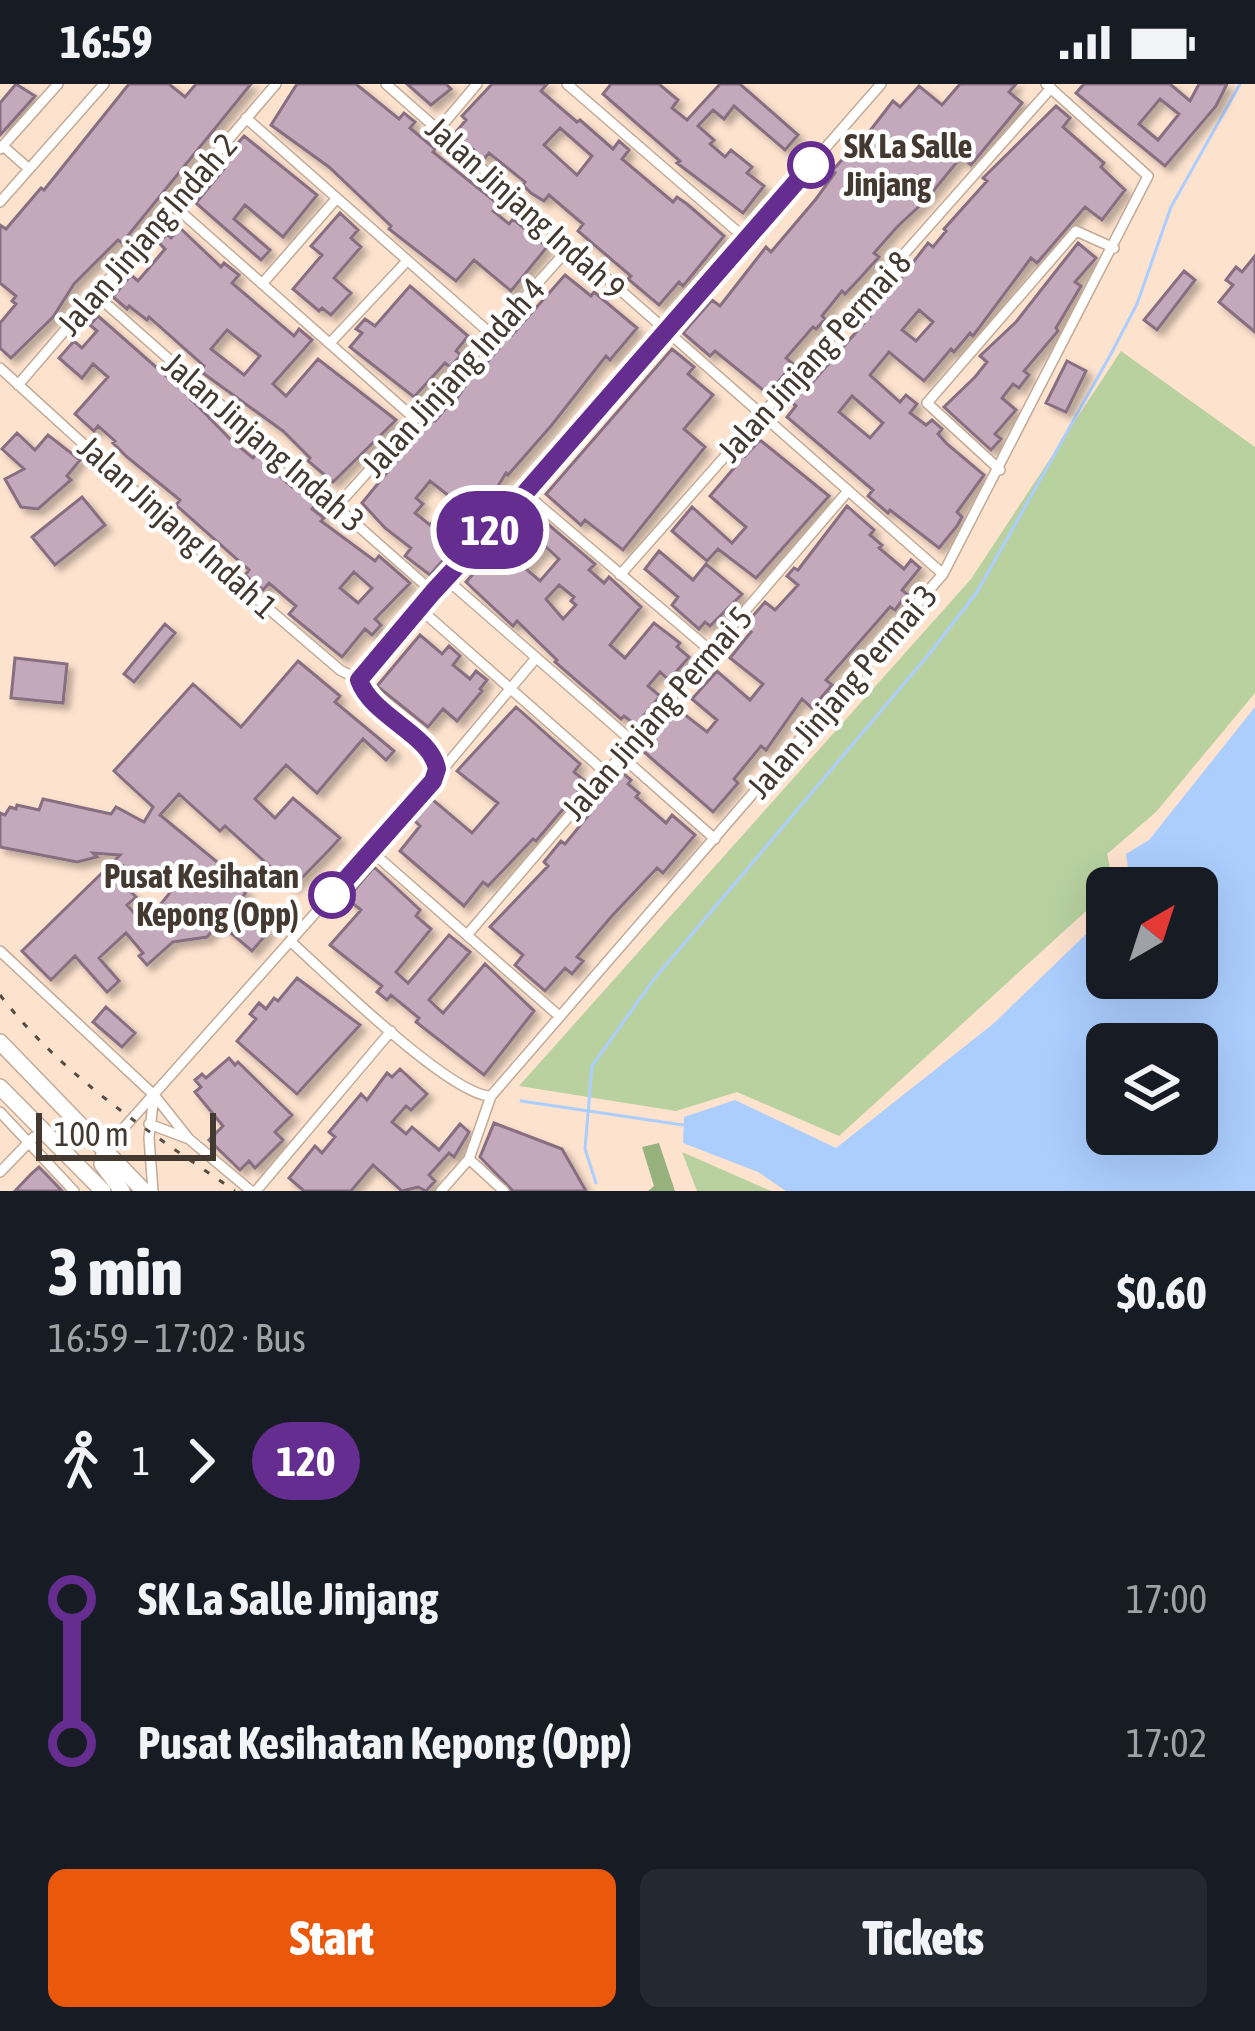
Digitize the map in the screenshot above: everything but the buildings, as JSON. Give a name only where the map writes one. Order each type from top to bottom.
[{"type":"main road","points":[[0,1042],[149,1191]]},
{"type":"main road","points":[[0,1087],[36,1135],[103,1191]]},
{"type":"main road","points":[[105,1149],[102,1164],[122,1191]]},
{"type":"street","points":[[29,169],[2,148],[58,84]]},
{"type":"street","points":[[0,202],[104,84]]},
{"type":"street","name":"Jalan Jinjang Indah 2","points":[[18,385],[276,84]]},
{"type":"street","name":"Jalan Jinjang Indah 9","points":[[386,84],[943,574]]},
{"type":"street","points":[[438,130],[477,84]]},
{"type":"street","points":[[567,84],[746,239]]},
{"type":"street","points":[[359,680],[881,84]]},
{"type":"street","name":"Jalan Jinjang Permai 3","points":[[441,1191],[469,1160],[491,1096],[943,574],[1148,176],[1051,85]]},
{"type":"street","name":"Jalan Jinjang Permai 8","points":[[620,575],[1051,85]]},
{"type":"street","points":[[246,118],[491,334]]},
{"type":"street","points":[[262,284],[337,198]]},
{"type":"street","points":[[172,204],[416,418]]},
{"type":"street","points":[[1000,470],[927,404],[1076,231],[1114,248]]},
{"type":"street","name":"Jalan Jinjang Indah 4","points":[[337,506],[570,247]]},
{"type":"street","points":[[330,344],[407,260]]},
{"type":"street","name":"Jalan Jinjang Indah 3","points":[[94,293],[433,592]]},
{"type":"street","name":"Jalan Jinjang Indah 1","points":[[0,368],[194,545],[340,670],[359,680],[369,699],[437,761],[433,781]]},
{"type":"street","name":"Jalan Jinjang Permai 5","points":[[466,935],[848,491]]},
{"type":"street","points":[[525,493],[711,651]]},
{"type":"street","points":[[445,578],[632,741]]},
{"type":"street","points":[[419,608],[605,772]]},
{"type":"street","points":[[105,1149],[433,781],[536,658]]},
{"type":"street","points":[[620,755],[715,839]]},
{"type":"street","points":[[371,850],[559,1015]]},
{"type":"street","points":[[290,941],[467,1091],[491,1096]]},
{"type":"street","points":[[0,951],[154,1094],[190,1138],[254,1191],[391,1031]]},
{"type":"street","points":[[149,1191],[154,1094]]},
{"type":"street","points":[[0,1112],[36,1135],[74,1191]]},
{"type":"street","points":[[149,1124],[190,1138]]},
{"type":"street","points":[[0,1172],[36,1135]]},
{"type":"street","points":[[469,1160],[504,1191]]},
{"type":"green space","points":[[1121,351],[1255,447],[1255,693],[1156,812],[1107,854],[1110,867],[1086,867],[1086,911],[839,1136],[737,1092],[676,1111],[519,1086],[971,579]]},
{"type":"green space","points":[[659,1143],[675,1191],[648,1191],[654,1186],[642,1147]]},
{"type":"green space","points":[[682,1152],[771,1191],[697,1191]]},
{"type":"water","points":[[1255,707],[1255,1191],[786,1191],[758,1172],[683,1143],[684,1117],[735,1100],[836,1148],[993,1024],[1086,934],[1086,999],[1218,999],[1218,867],[1128,867],[1126,854],[1149,840]]},
{"type":"waterway","points":[[596,1183],[585,1149],[592,1066],[654,979],[977,592],[1137,304],[1171,207],[1240,84]]},
{"type":"waterway","points":[[521,1101],[683,1125]]},
{"type":"railway","points":[[0,995],[80,1078],[235,1191]]},
{"type":"bus line","name":"120","points":[[332,895],[433,781],[437,769],[431,753],[369,699],[359,680],[811,165]]},
{"type":"place","name":"SK La Salle Jinjang","points":[[811,165]]},
{"type":"place","name":"Pusat Kesihatan Kepong (Opp)","points":[[332,895]]}]
